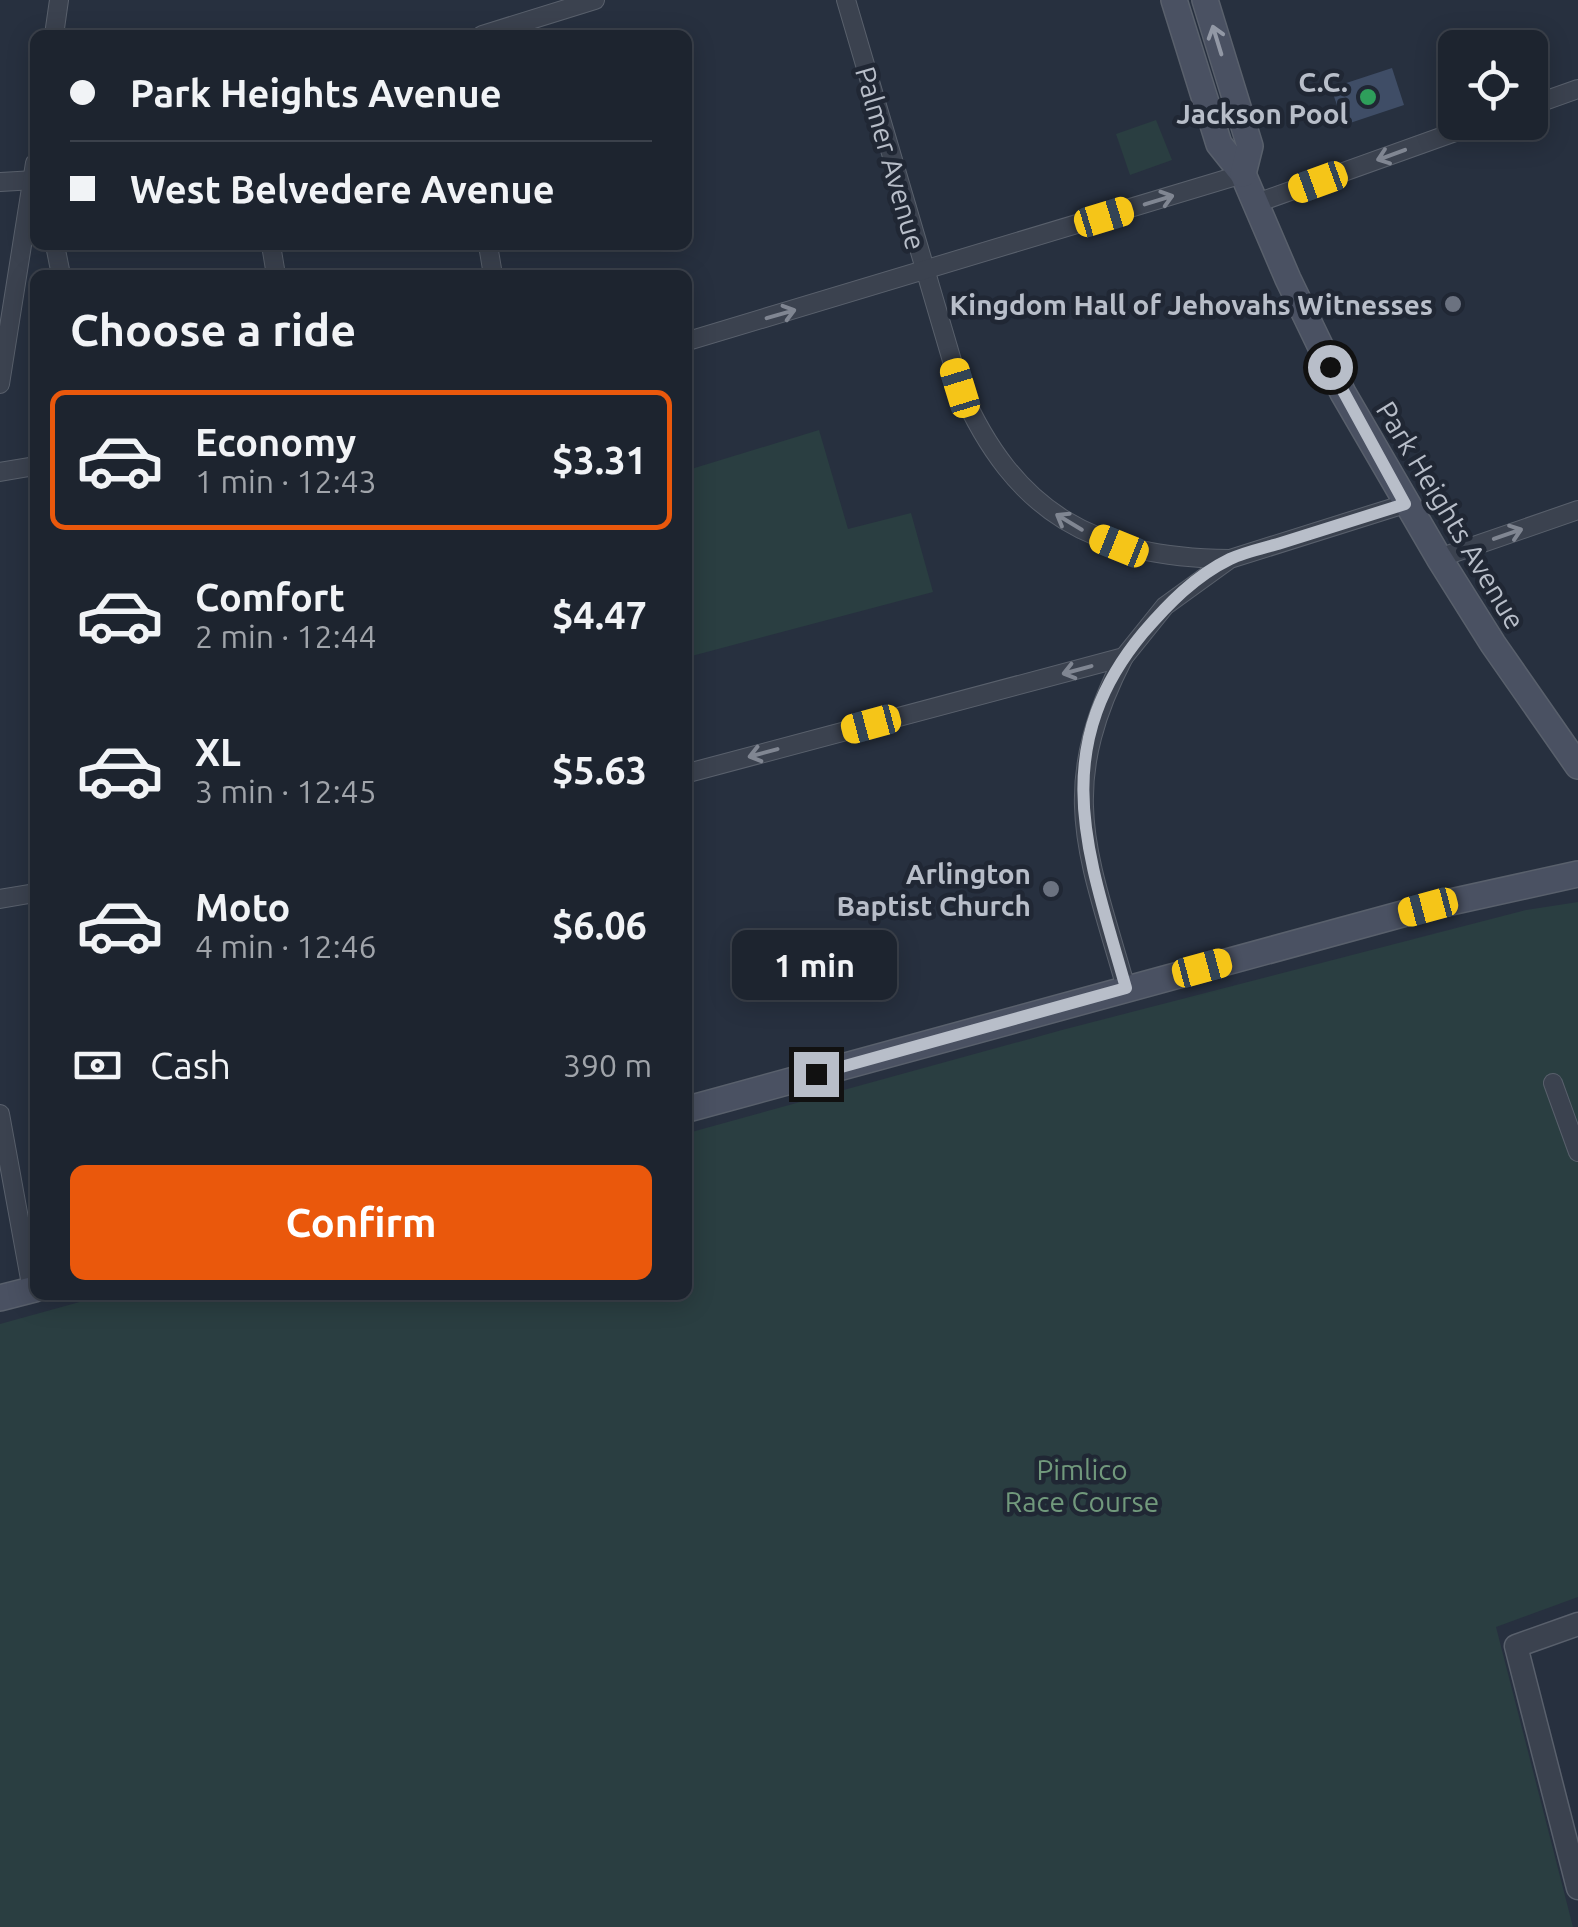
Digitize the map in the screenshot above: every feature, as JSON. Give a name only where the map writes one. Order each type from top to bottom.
[{"type":"main road","name":"Park Heights Avenue","points":[[1174,0],[1219,144],[1243,174],[1316,340],[1405,504],[1513,674],[1578,766]]},
{"type":"main road","name":"Park Heights Avenue","points":[[1205,0],[1250,146],[1243,174]]},
{"type":"main road","points":[[692,1108],[1428,907],[1578,874]]},
{"type":"main road","points":[[0,1298],[30,1290]]},
{"type":"street","points":[[55,30],[60,0]]},
{"type":"street","points":[[498,30],[595,0]]},
{"type":"street","name":"Palmer Avenue","points":[[846,0],[960,388],[978,428],[998,459],[1023,488],[1071,524],[1119,546],[1181,558],[1230,559]]},
{"type":"street","points":[[1548,99],[1578,88]]},
{"type":"street","points":[[1254,204],[1438,138]]},
{"type":"street","points":[[692,340],[1243,174]]},
{"type":"street","points":[[0,182],[30,178]]},
{"type":"street","points":[[0,384],[30,201]]},
{"type":"street","points":[[0,472],[30,467]]},
{"type":"street","points":[[1126,988],[1091,864],[1082,802],[1090,735],[1124,657],[1164,606],[1230,559],[1405,504]]},
{"type":"street","points":[[1439,558],[1578,510]]},
{"type":"street","points":[[692,772],[1124,657]]},
{"type":"street","points":[[0,899],[30,894]]},
{"type":"street","points":[[1553,1083],[1578,1152]]},
{"type":"street","points":[[0,1114],[30,1273]]},
{"type":"street","points":[[1578,1624],[1516,1646],[1578,1888]]},
{"type":"green space","points":[[1156,120],[1172,160],[1130,175],[1116,134]]},
{"type":"green space","points":[[819,430],[848,529],[911,513],[933,592],[692,656],[692,469]]},
{"type":"green space","name":"Pimlico Race Course","points":[[1578,902],[1578,1597],[1496,1627],[1573,1927],[0,1927],[0,1324],[87,1300],[692,1300],[692,1132],[1062,1030],[1526,910]]},
{"type":"water","name":"C.C. Jackson Pool","points":[[1392,68],[1404,105],[1344,125],[1331,88]]},
{"type":"place","name":"C.C. Jackson Pool","points":[[1368,97]]},
{"type":"place","name":"Kingdom Hall of Jehovahs Witnesses","points":[[1453,304]]},
{"type":"place","name":"Arlington Baptist Church","points":[[1051,889]]},
{"type":"route","points":[[816,1074],[1126,988],[1091,864],[1082,802],[1090,735],[1124,657],[1164,606],[1230,559],[1405,504],[1330,367]]}]
